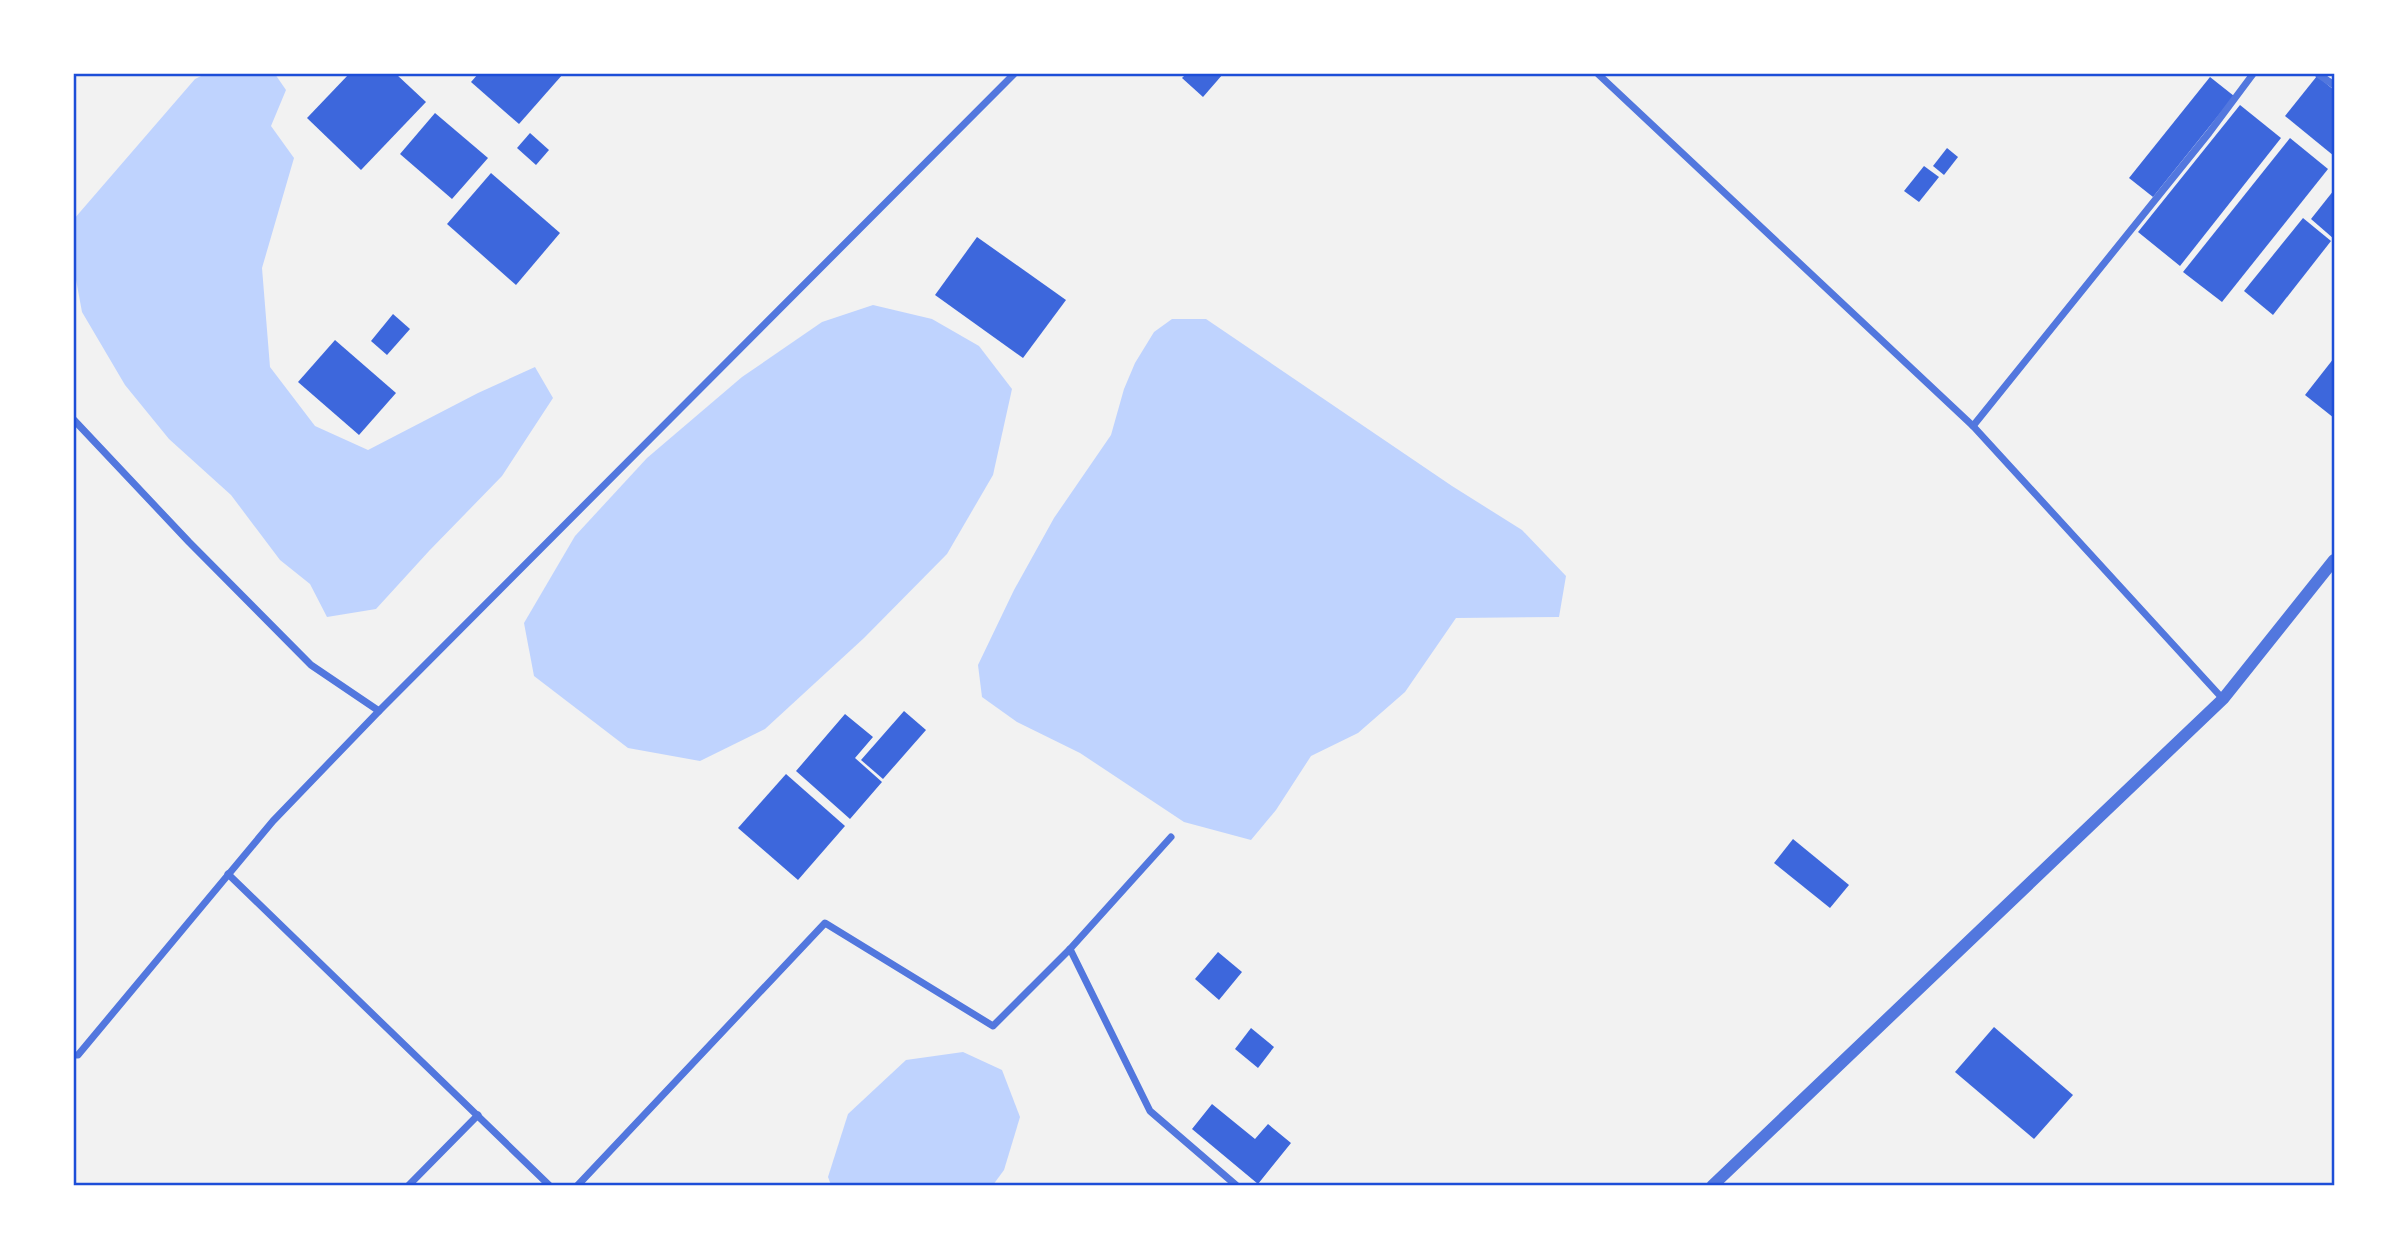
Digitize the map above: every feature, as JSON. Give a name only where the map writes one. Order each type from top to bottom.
[{"type":"street","points":[[74,1055],[78,1055],[273,821],[379,711],[1014,74]]},
{"type":"street","points":[[1598,74],[1973,426],[2223,699]]},
{"type":"street","points":[[1973,426],[2209,133],[2253,74]]},
{"type":"street","points":[[2318,74],[2334,85]]},
{"type":"street","points":[[74,420],[189,542],[311,665],[379,711]]},
{"type":"street","points":[[1712,1185],[2223,699],[2334,560]]},
{"type":"street","points":[[577,1185],[825,923],[993,1026],[1070,949],[1171,837]]},
{"type":"street","points":[[228,874],[550,1185]]},
{"type":"street","points":[[1070,949],[1150,1111],[1237,1185]]},
{"type":"street","points":[[408,1185],[478,1115]]},
{"type":"water","points":[[205,74],[275,74],[286,90],[271,126],[294,158],[262,268],[270,367],[315,426],[368,450],[535,367],[553,398],[502,476],[376,609],[327,617],[310,584],[280,560],[231,495],[169,439],[125,385],[82,312],[74,269],[74,219],[195,79]]},
{"type":"water","points":[[873,305],[932,319],[979,346],[1012,389],[993,475],[947,554],[864,638],[765,729],[700,761],[628,748],[534,676],[524,623],[575,536],[647,458],[742,377],[822,322]]},
{"type":"water","points":[[1172,319],[1206,319],[1452,486],[1522,530],[1566,576],[1559,617],[1456,618],[1405,692],[1358,733],[1311,756],[1276,810],[1251,840],[1184,822],[1080,753],[1017,722],[982,697],[978,665],[1014,590],[1054,518],[1111,435],[1124,389],[1135,363],[1154,332]]},
{"type":"water","points":[[963,1052],[1002,1070],[1020,1117],[1004,1170],[993,1185],[831,1185],[828,1177],[848,1114],[906,1060]]},
{"type":"building","points":[[349,74],[396,74],[426,102],[361,170],[307,118]]},
{"type":"building","points":[[478,74],[563,74],[519,124],[471,82]]},
{"type":"building","points":[[1186,74],[1223,74],[1203,97],[1182,78]]},
{"type":"building","points":[[2317,76],[2334,90],[2334,156],[2285,116]]},
{"type":"building","points":[[2210,77],[2234,96],[2153,197],[2129,178]]},
{"type":"building","points":[[2240,105],[2281,138],[2180,266],[2138,232]]},
{"type":"building","points":[[435,113],[488,158],[452,199],[400,154]]},
{"type":"building","points":[[530,133],[549,150],[536,165],[517,148]]},
{"type":"building","points":[[2290,138],[2328,169],[2222,302],[2183,272]]},
{"type":"building","points":[[1947,148],[1958,157],[1944,175],[1933,166]]},
{"type":"building","points":[[1924,166],[1939,177],[1919,202],[1904,191]]},
{"type":"building","points":[[491,173],[560,233],[516,285],[447,224]]},
{"type":"building","points":[[2334,190],[2334,239],[2311,219]]},
{"type":"building","points":[[2303,218],[2331,241],[2273,315],[2244,291]]},
{"type":"building","points":[[977,237],[1066,300],[1023,358],[935,295]]},
{"type":"building","points":[[393,314],[410,329],[387,355],[371,341]]},
{"type":"building","points":[[335,340],[396,393],[359,435],[298,382]]},
{"type":"building","points":[[2334,358],[2334,418],[2305,395]]},
{"type":"building","points":[[904,711],[926,730],[883,779],[861,760]]},
{"type":"building","points":[[845,714],[873,737],[855,758],[882,782],[850,819],[796,771]]},
{"type":"building","points":[[786,774],[845,826],[798,880],[738,828]]},
{"type":"building","points":[[1793,839],[1849,885],[1830,908],[1774,863]]},
{"type":"building","points":[[1218,952],[1242,972],[1219,1000],[1195,979]]},
{"type":"building","points":[[1994,1027],[2073,1095],[2034,1139],[1955,1072]]},
{"type":"building","points":[[1251,1028],[1274,1047],[1258,1068],[1235,1049]]},
{"type":"building","points":[[1212,1104],[1255,1139],[1268,1124],[1291,1143],[1258,1184],[1192,1129]]}]
